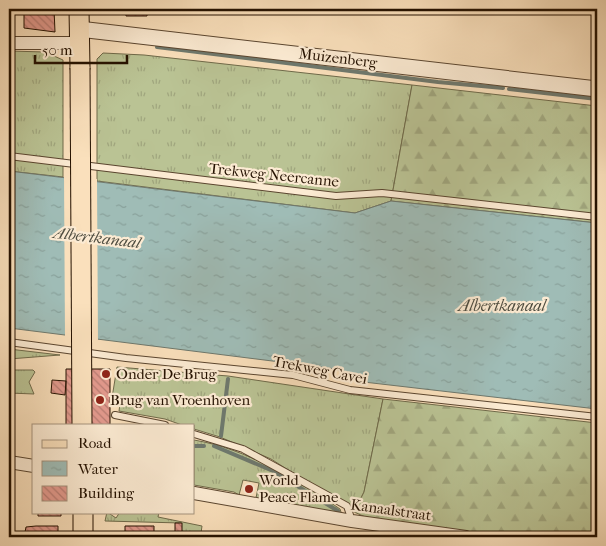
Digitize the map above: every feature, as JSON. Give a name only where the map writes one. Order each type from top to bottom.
[{"type":"main road","points":[[80,9],[82,424]]},
{"type":"main road","points":[[84,514],[84,537]]},
{"type":"street","points":[[9,43],[48,44],[80,36]]},
{"type":"street","name":"Muizenberg","points":[[80,36],[597,88]]},
{"type":"street","points":[[9,462],[32,466]]},
{"type":"street","name":"Kanaalstraat","points":[[195,493],[352,521],[466,537]]},
{"type":"lane","name":"Trekweg Neercanne","points":[[9,156],[336,196],[382,193],[597,217]]},
{"type":"lane","name":"Trekweg Cavei","points":[[9,342],[126,358],[293,375],[350,390],[597,417]]},
{"type":"lane","points":[[115,414],[161,424]]},
{"type":"lane","points":[[195,434],[243,450],[312,485],[347,506],[352,521]]},
{"type":"green space","points":[[9,51],[45,52],[63,60],[63,177],[9,171]]},
{"type":"green space","points":[[103,53],[144,55],[412,85],[391,201],[355,213],[97,181],[97,59]]},
{"type":"green space","points":[[412,85],[597,106],[597,223],[391,201]]},
{"type":"green space","points":[[9,349],[60,355],[9,359]]},
{"type":"green space","points":[[117,367],[228,376],[383,399],[364,492],[354,512],[271,459],[220,437],[195,429],[195,424],[179,424],[165,419],[119,411],[120,404],[111,404]]},
{"type":"green space","points":[[9,370],[33,370],[35,372],[29,382],[34,394],[9,393]]},
{"type":"green space","points":[[383,399],[597,423],[597,537],[492,537],[397,524],[370,519],[354,512],[364,492]]},
{"type":"green space","points":[[195,440],[214,444],[252,458],[288,476],[340,509],[341,512],[338,514],[256,498],[259,483],[243,480],[239,495],[234,492],[195,485]]},
{"type":"green space","points":[[107,514],[116,518],[119,514],[159,514],[158,517],[202,526],[201,533],[192,532],[191,537],[182,537],[181,523],[105,521]]},
{"type":"water","name":"Albertkanaal","points":[[9,171],[355,213],[391,201],[597,223],[597,409],[355,381],[336,369],[9,328]]},
{"type":"pier","points":[[64,175],[97,179],[98,342],[65,338]]},
{"type":"building","points":[[24,9],[54,9],[55,32],[24,28]]},
{"type":"building","points":[[126,9],[147,9],[147,16],[126,16]]},
{"type":"building","points":[[66,369],[110,369],[110,424],[66,424]]},
{"type":"building","points":[[52,380],[66,381],[65,395],[51,393]]},
{"type":"building","points":[[38,514],[61,514],[61,516],[38,516]]},
{"type":"building","points":[[175,523],[182,523],[182,537],[175,537]]},
{"type":"building","points":[[58,526],[58,536],[24,537],[26,527]]},
{"type":"building","points":[[125,526],[154,526],[154,537],[125,537]]},
{"type":"waterway","points":[[157,47],[438,82],[503,88]]},
{"type":"waterway","points":[[509,89],[597,99]]},
{"type":"waterway","points":[[221,436],[228,379]]},
{"type":"waterway","points":[[195,446],[204,446]]},
{"type":"waterway","points":[[214,446],[273,471],[338,511]]},
{"type":"place","name":"Onder De Brug","points":[[106,374]]},
{"type":"place","name":"Brug van Vroenhoven","points":[[100,400]]},
{"type":"place","name":"World Peace Flame","points":[[249,489]]}]
